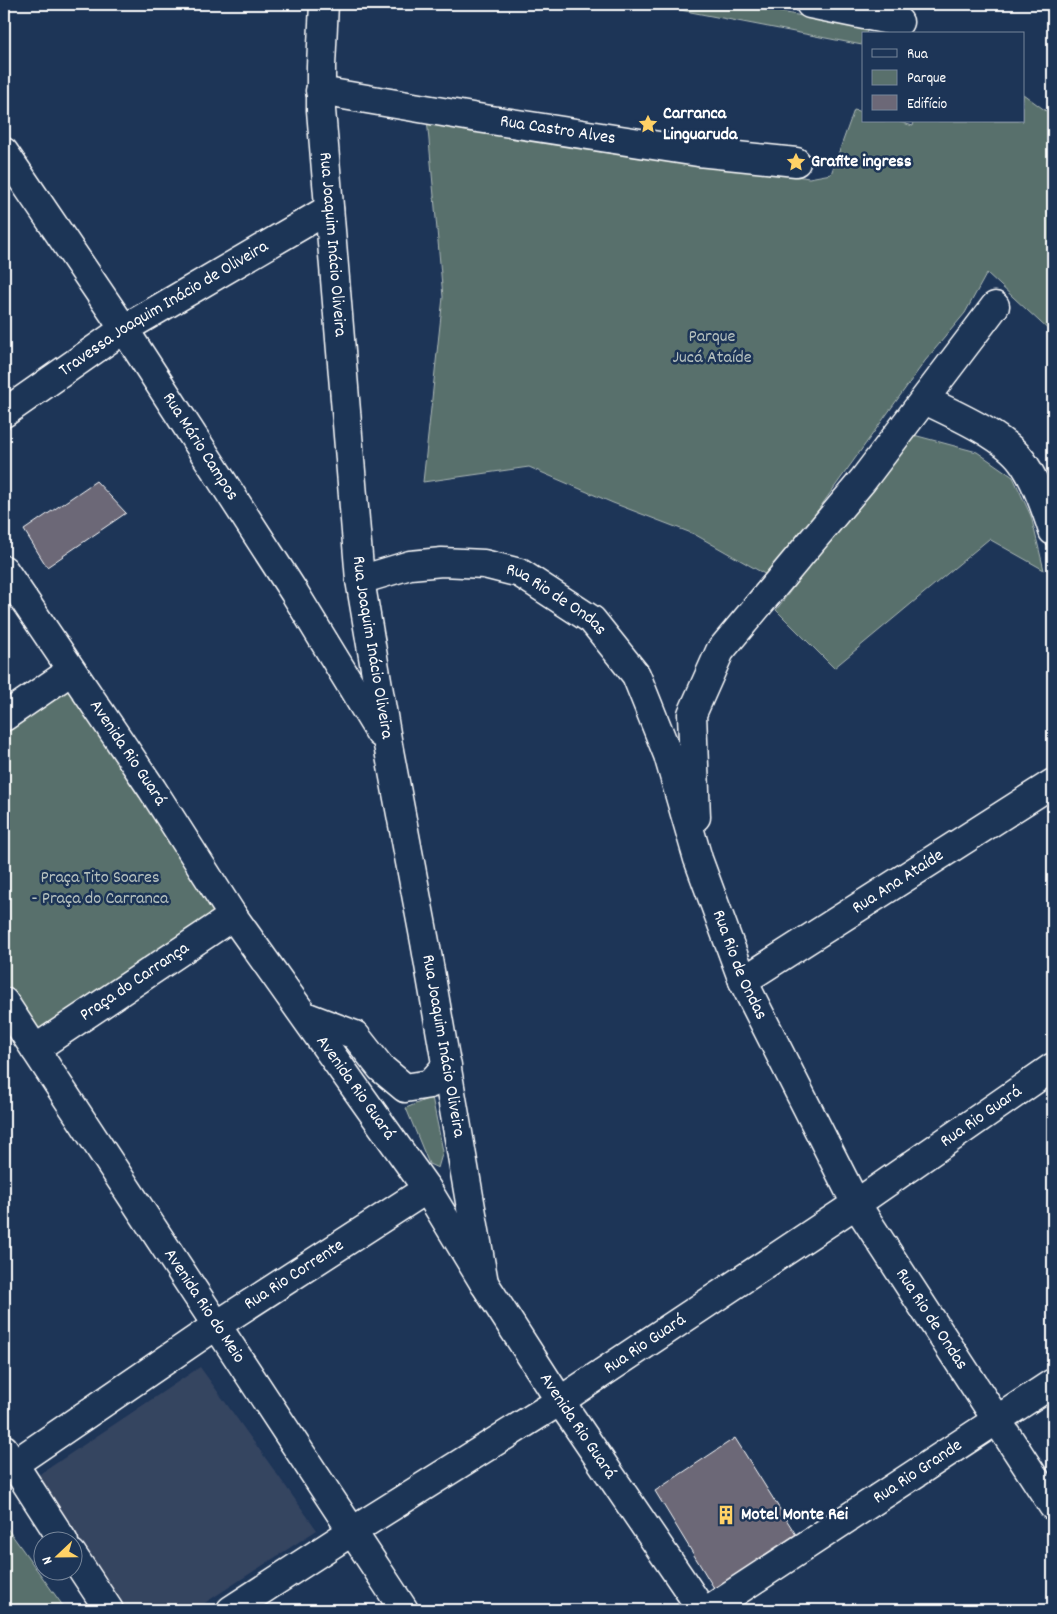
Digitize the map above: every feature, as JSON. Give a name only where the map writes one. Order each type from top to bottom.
[{"type":"street","name":"Rua Joaquim Inácio Oliveira","points":[[324,4],[320,91],[360,580],[484,1283]]},
{"type":"street","points":[[810,4],[853,8],[899,22]]},
{"type":"street","name":"Rua Castro Alves","points":[[320,91],[698,152],[796,162]]},
{"type":"street","name":"Rua Mário Campos","points":[[4,152],[124,329],[294,592],[388,745]]},
{"type":"street","name":"Travessa Joaquim Inácio de Oliveira","points":[[4,413],[124,329],[329,209]]},
{"type":"street","points":[[698,859],[692,714],[720,651],[864,480],[995,306]]},
{"type":"street","points":[[925,400],[982,429],[1011,450],[1022,461],[1045,506],[1053,531]]},
{"type":"street","name":"Rua Rio de Ondas","points":[[360,580],[410,565],[442,562],[484,564],[520,573],[592,620],[636,675],[668,755],[698,859],[743,981],[856,1204],[1053,1506]]},
{"type":"street","name":"Avenida Rio Guará","points":[[4,570],[152,789],[233,916],[427,1189],[484,1283],[560,1401],[702,1610]]},
{"type":"street","points":[[4,717],[71,671]]},
{"type":"street","name":"Rua Ana Ataíde","points":[[743,981],[1053,783]]},
{"type":"street","name":"Praça do Carrança","points":[[35,1048],[233,916]]},
{"type":"street","name":"Avenida Rio do Meio","points":[[4,1002],[404,1610]]},
{"type":"street","points":[[305,1016],[355,1035],[381,1068],[405,1088],[430,1084],[447,1065]]},
{"type":"street","name":"Rua Rio Guará","points":[[231,1610],[560,1401],[856,1204],[1053,1067]]},
{"type":"street","name":"Rua Rio Corrente","points":[[9,1456],[217,1325],[427,1189]]},
{"type":"street","name":"Rua Rio Grande","points":[[708,1610],[1053,1383]]},
{"type":"street","points":[[9,1456],[58,1532]]},
{"type":"street","points":[[82,1569],[109,1610]]},
{"type":"shaded area","points":[[200,1367],[317,1530],[194,1610],[123,1610],[82,1546],[82,1532],[73,1532],[37,1476]]},
{"type":"green space","points":[[649,4],[737,4],[868,28],[867,32],[862,32],[862,45]]},
{"type":"green space","name":"Parque Jucá Ataíde","points":[[1024,95],[1053,116],[1053,334],[987,273],[965,313],[925,361],[770,577],[694,534],[613,503],[529,467],[423,482],[443,297],[427,118],[809,178],[831,174],[854,110],[862,112],[862,122],[900,122],[913,126],[914,122],[1024,122]]},
{"type":"green space","points":[[910,434],[977,452],[1013,477],[1031,516],[1044,570],[989,539],[834,668],[776,610]]},
{"type":"green space","name":"Praça Tito Soares - Praça do Carranca","points":[[71,671],[233,916],[35,1049],[4,1000],[4,717]]},
{"type":"green space","points":[[432,1097],[443,1151],[438,1168],[429,1164],[406,1108]]},
{"type":"green space","points":[[4,1524],[32,1563],[32,1582],[46,1582],[66,1610],[4,1610]]},
{"type":"building","points":[[96,481],[126,513],[47,567],[24,530]]},
{"type":"building","name":"Motel Monte Rei","points":[[735,1438],[798,1538],[717,1593],[655,1491]]},
{"type":"place","name":"Carranca Linguaruda","points":[[648,124]]},
{"type":"place","name":"Grafite ingress","points":[[796,162]]},
{"type":"place","name":"Motel Monte Rei","points":[[726,1515]]}]
